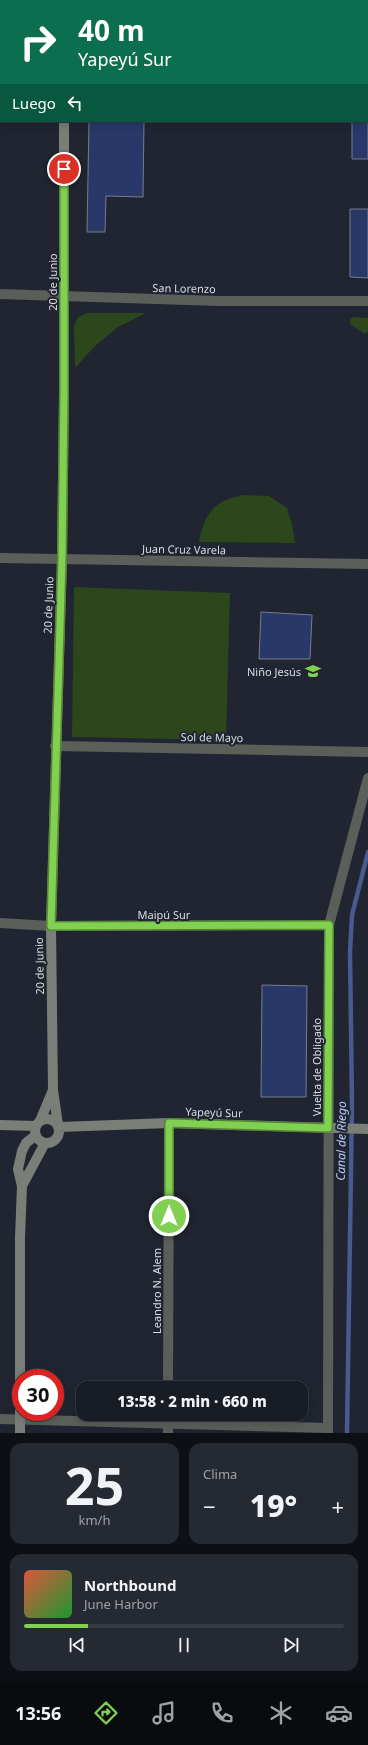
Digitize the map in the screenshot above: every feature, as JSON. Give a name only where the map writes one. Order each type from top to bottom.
[{"type":"street","name":"20 de Junio","points":[[59,1126],[52,1090],[51,926],[55,746],[62,559],[64,122]]},
{"type":"street","name":"San Lorenzo","points":[[0,294],[226,301],[368,301]]},
{"type":"street","name":"Juan Cruz Varela","points":[[0,558],[368,564]]},
{"type":"street","name":"Sol de Mayo","points":[[55,746],[368,752]]},
{"type":"street","name":"Vuelta de Obligado","points":[[328,1430],[329,925],[368,778]]},
{"type":"street","name":"Maipú Sur","points":[[0,924],[51,926],[329,925]]},
{"type":"street","name":"20 de Junio","points":[[20,1369],[20,1246],[22,1186],[18,1169],[22,1151],[37,1127],[52,1090]]},
{"type":"street","name":"Yapeyú Sur","points":[[0,1125],[37,1127],[52,1119],[59,1126],[169,1123],[365,1129]]},
{"type":"street","name":"Leandro N. Alem","points":[[168,1381],[169,1123]]},
{"type":"street","points":[[37,1127],[41,1142],[49,1144],[57,1139],[60,1131],[59,1126]]},
{"type":"street","name":"20 de Junio","points":[[22,1186],[45,1143]]},
{"type":"street","points":[[0,1419],[12,1419]]},
{"type":"street","name":"20 de Junio","points":[[20,1421],[20,1433]]},
{"type":"street","points":[[50,1421],[168,1429],[328,1430]]},
{"type":"green space","points":[[87,313],[146,313],[118,327],[95,346],[75,368],[74,326],[78,317]]},
{"type":"green space","points":[[354,317],[368,318],[368,331],[365,334],[350,324],[350,319]]},
{"type":"green space","points":[[243,495],[269,496],[287,508],[292,524],[295,543],[199,542],[204,524],[212,509],[224,501]]},
{"type":"green space","points":[[74,587],[230,593],[226,740],[72,737]]},
{"type":"building","points":[[89,122],[144,122],[143,197],[106,196],[105,232],[87,232]]},
{"type":"building","points":[[352,122],[368,122],[368,159],[352,159]]},
{"type":"building","points":[[350,209],[368,209],[368,278],[350,277]]},
{"type":"building","points":[[261,612],[312,615],[310,659],[259,659]]},
{"type":"building","points":[[262,985],[307,986],[306,1097],[261,1097]]},
{"type":"waterway","name":"Canal de Riego","points":[[347,1433],[352,1104],[350,952],[352,915],[368,852]]},
{"type":"place","name":"Niño Jesús","points":[[313,671]]},
{"type":"route","points":[[64,169],[62,559],[55,746],[51,926],[329,925],[328,1128],[169,1123],[169,1216]]}]
